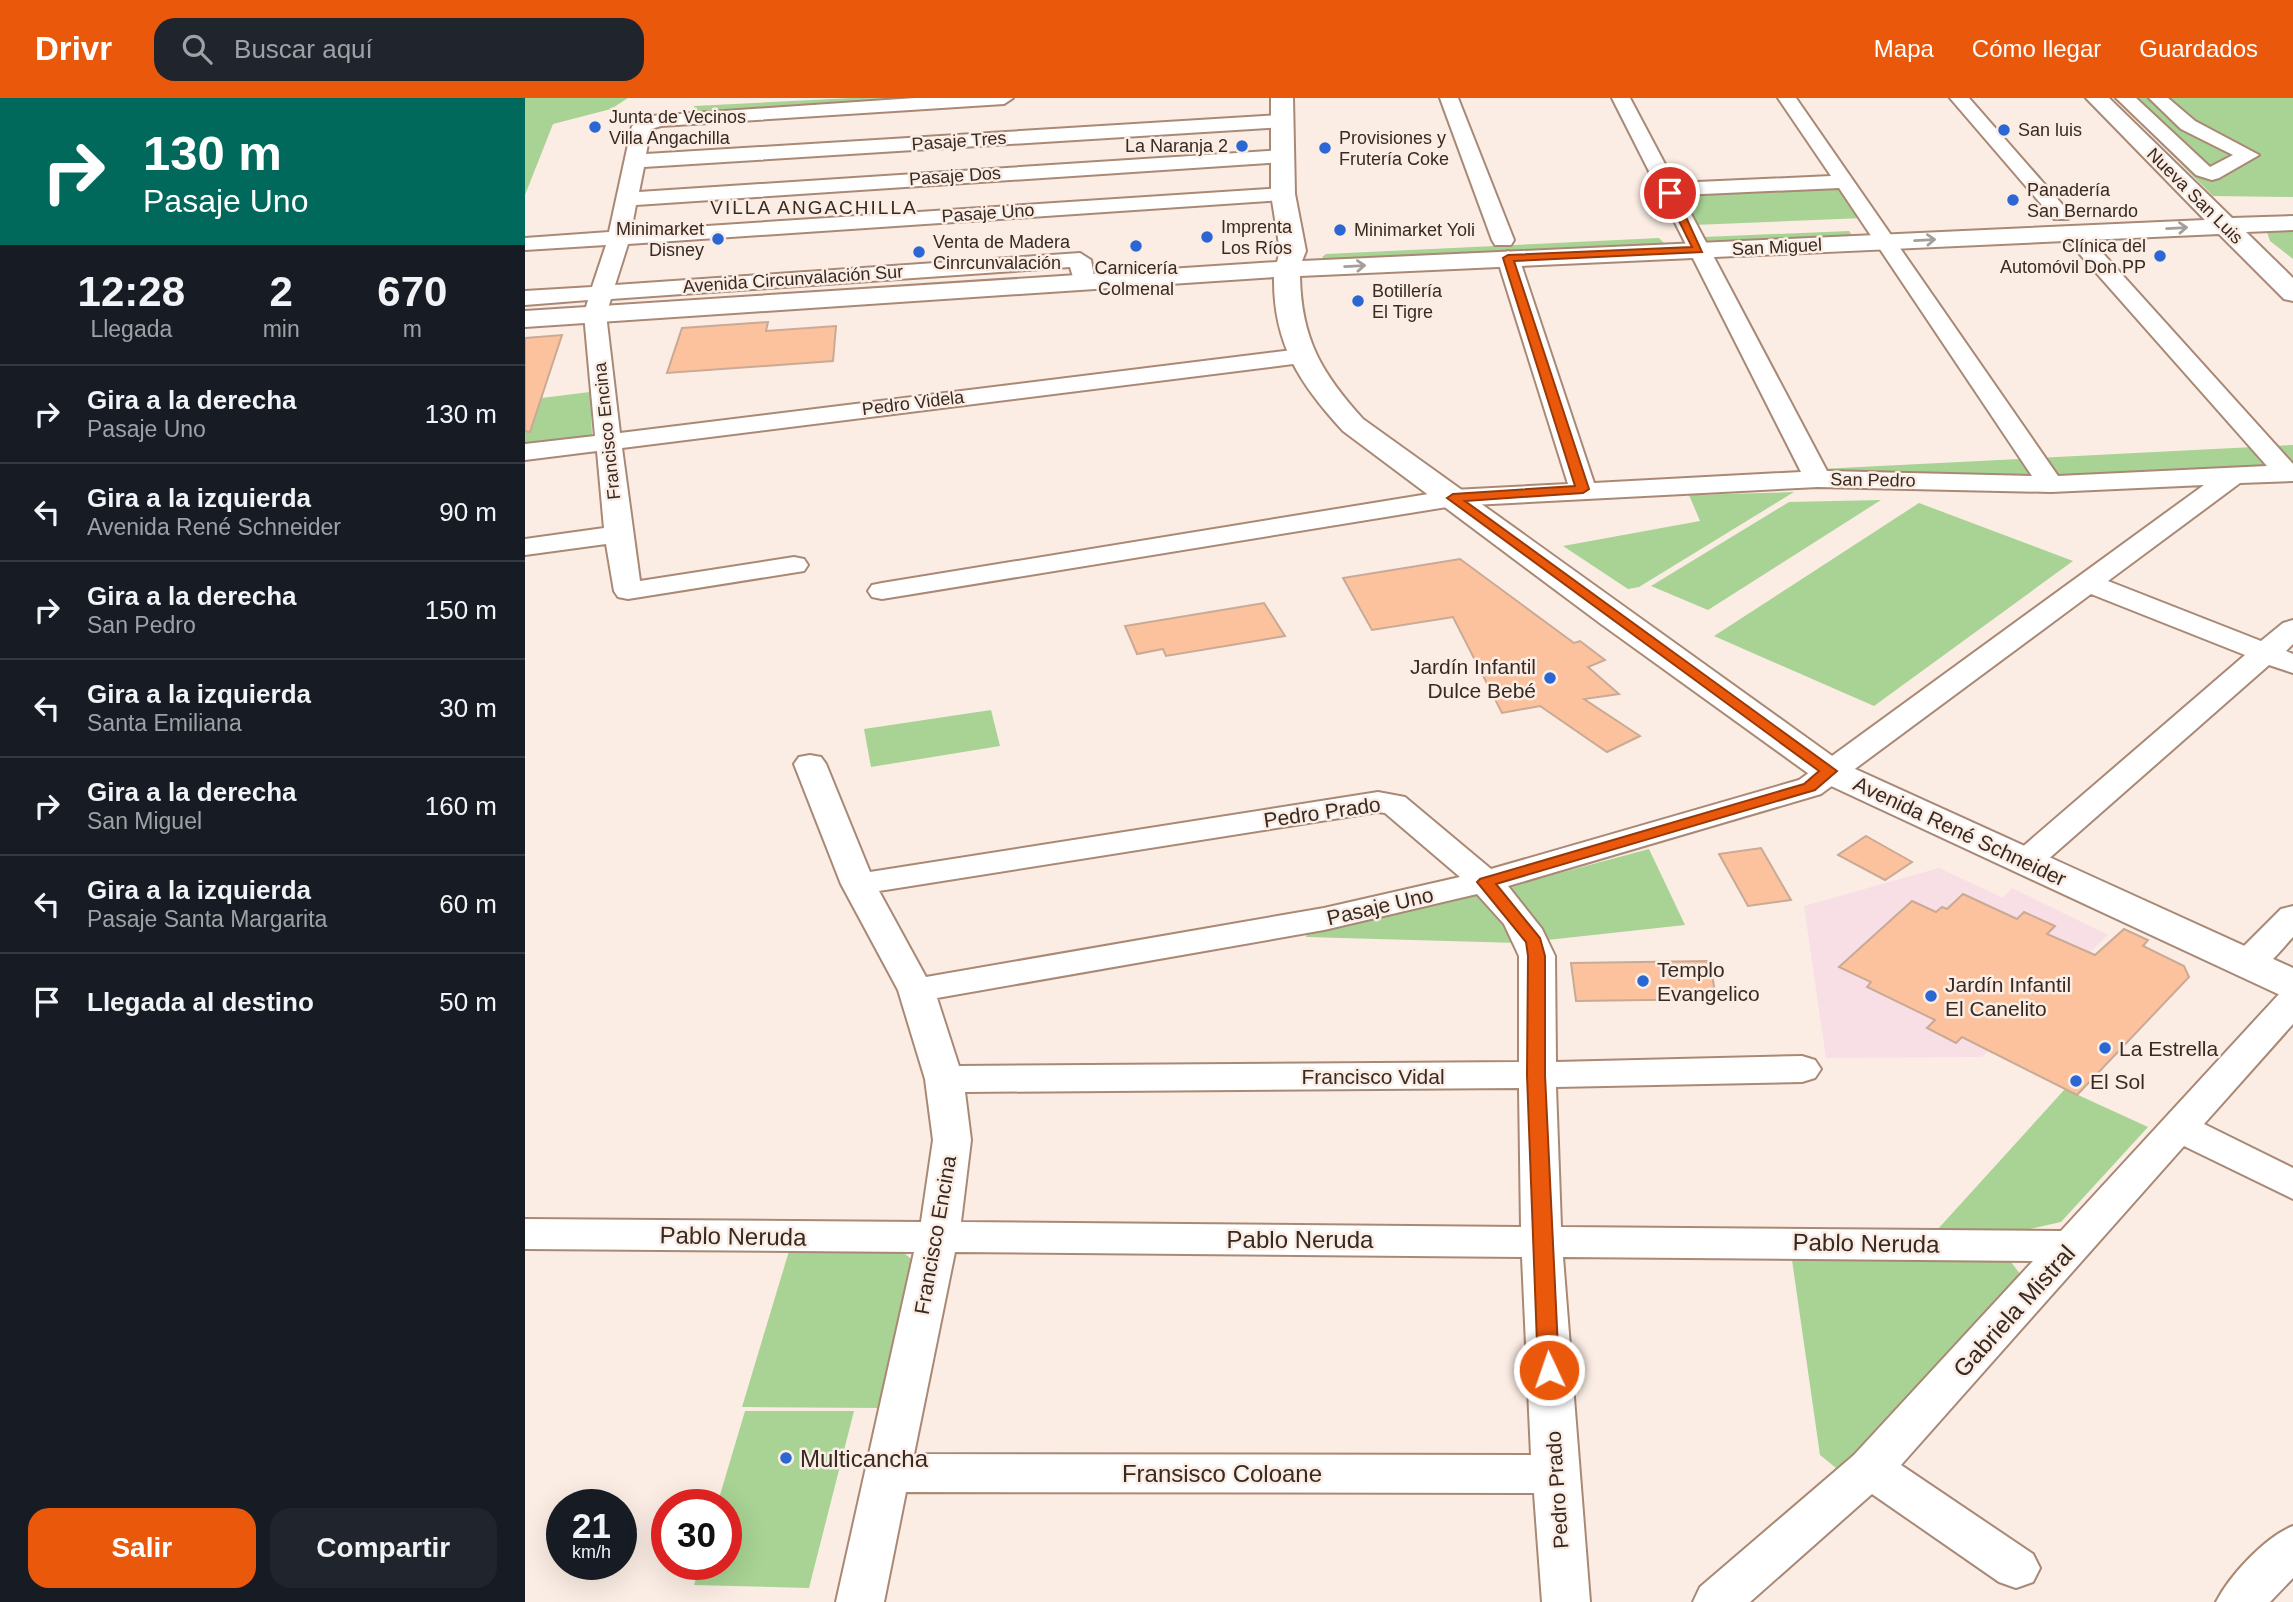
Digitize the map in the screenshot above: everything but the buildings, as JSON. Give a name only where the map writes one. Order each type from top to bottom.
[{"type":"main road","name":"Nueva San Luis","points":[[2097,98],[2293,293]]},
{"type":"main road","name":"Avenida René Schneider","points":[[1282,109],[1283,194],[1290,260],[1287,290],[1301,356],[1319,388],[1342,415],[1829,771],[2293,984]]},
{"type":"main road","points":[[2217,217],[2293,205]]},
{"type":"main road","name":"San Miguel","points":[[1290,260],[2217,217]]},
{"type":"main road","points":[[2217,217],[2293,223]]},
{"type":"main road","name":"Avenida Circunvalación Sur","points":[[525,319],[598,303],[954,280],[1084,282],[1290,260]]},
{"type":"street","points":[[954,280],[953,101],[1004,98]]},
{"type":"street","points":[[1449,98],[1506,249],[1583,489]]},
{"type":"street","points":[[1621,98],[1818,479]]},
{"type":"street","points":[[1787,98],[2051,484]]},
{"type":"street","points":[[1959,98],[2066,224],[2290,473]]},
{"type":"street","points":[[2125,98],[2203,171],[2213,174],[2249,155],[2198,132],[2165,108],[2158,98]]},
{"type":"street","name":"Francisco Encina","points":[[794,565],[628,591],[618,534],[608,441],[598,303],[619,237],[642,126],[659,120],[953,101]]},
{"type":"street","name":"Pasaje Tres","points":[[636,161],[953,141],[1282,109]]},
{"type":"street","name":"Pasaje Dos","points":[[628,199],[1282,156]]},
{"type":"street","points":[[1668,189],[1843,182]]},
{"type":"street","name":"Pasaje Uno","points":[[525,244],[1283,194]]},
{"type":"street","name":"Avenida Circunvalación Sur","points":[[525,298],[598,303]]},
{"type":"street","name":"Pedro Videla","points":[[525,452],[1301,356]]},
{"type":"street","name":"San Pedro","points":[[882,591],[1453,498],[1583,489],[1818,479],[2051,484],[2290,473]]},
{"type":"street","name":"Pasaje Uno","points":[[916,990],[1324,919],[1485,882],[1809,787],[2233,476]]},
{"type":"street","points":[[525,547],[618,534]]},
{"type":"street","points":[[2088,583],[2293,664]]},
{"type":"street","points":[[2025,862],[2262,653],[2293,629]]},
{"type":"street","name":"Francisco Encina","points":[[810,764],[858,884],[916,990],[944,1079],[952,1140],[947,1195],[860,1602]]},
{"type":"street","name":"Pedro Prado","points":[[858,884],[1378,802],[1394,804],[1485,882],[1534,942],[1542,1240],[1554,1474],[1566,1602]]},
{"type":"street","points":[[2248,963],[2293,917]]},
{"type":"street","name":"Gabriela Mistral","points":[[1717,1602],[1870,1468],[2074,1246],[2293,1001]]},
{"type":"street","name":"Francisco Vidal","points":[[944,1079],[1536,1075],[1802,1069]]},
{"type":"street","points":[[2180,1128],[2293,1185]]},
{"type":"street","name":"Pablo Neruda","points":[[525,1234],[2074,1246]]},
{"type":"street","points":[[1870,1468],[2016,1568]]},
{"type":"street","name":"Fransisco Coloane","points":[[889,1473],[1554,1474]]},
{"type":"street","points":[[2239,1602],[2293,1546]]},
{"type":"shaded area","name":"Jardín Infantil El Canelito","points":[[1939,868],[2003,898],[2012,888],[2108,935],[1982,1057],[1826,1058],[1804,906]]},
{"type":"green space","points":[[525,98],[628,98],[611,109],[553,124],[525,195]]},
{"type":"green space","points":[[851,98],[962,99],[693,113],[694,106]]},
{"type":"green space","points":[[2115,98],[2293,98],[2293,197],[2213,196]]},
{"type":"green space","points":[[1840,186],[1864,218],[1694,225],[1675,191]]},
{"type":"green space","points":[[2293,228],[2293,259],[2270,241],[2266,229]]},
{"type":"green space","points":[[1849,231],[1854,238],[1708,244],[1703,237]]},
{"type":"green space","points":[[1659,238],[1664,243],[1329,262],[1322,257],[1326,254]]},
{"type":"green space","points":[[590,392],[592,435],[525,446],[525,400]]},
{"type":"green space","points":[[2293,445],[2293,468],[2011,479],[1823,473],[1820,469]]},
{"type":"green space","points":[[1794,492],[1639,587],[1628,589],[1563,546],[1700,521],[1689,495]]},
{"type":"green space","points":[[1881,500],[1708,610],[1651,586],[1789,502]]},
{"type":"green space","points":[[1919,503],[2073,561],[1874,706],[1714,636]]},
{"type":"green space","points":[[991,710],[1000,746],[871,767],[864,729]]},
{"type":"green space","points":[[1649,849],[1685,925],[1519,943],[1306,937],[1308,931],[1515,885]]},
{"type":"green space","points":[[2065,1089],[2148,1127],[2061,1222],[2030,1229],[1937,1230]]},
{"type":"green space","points":[[789,1251],[904,1253],[922,1268],[886,1408],[742,1407]]},
{"type":"green space","points":[[1792,1260],[2011,1262],[2023,1278],[1841,1472],[1820,1455]]},
{"type":"green space","name":"Multicancha","points":[[745,1411],[854,1411],[809,1588],[694,1585],[696,1580],[742,1580],[742,1489],[722,1489]]},
{"type":"place","name":"Junta de Vecinos Villa Angachilla","points":[[595,127]]},
{"type":"place","name":"San luis","points":[[2004,130]]},
{"type":"place","name":"La Naranja 2","points":[[1242,146]]},
{"type":"place","name":"Provisiones y Frutería Coke","points":[[1325,148]]},
{"type":"place","name":"Panadería San Bernardo","points":[[2013,200]]},
{"type":"place","name":"Minimarket Yoli","points":[[1340,230]]},
{"type":"place","name":"Imprenta Los Ríos","points":[[1207,237]]},
{"type":"place","name":"Minimarket Disney","points":[[718,239]]},
{"type":"place","name":"Carnicería Colmenal","points":[[1136,246]]},
{"type":"place","name":"Venta de Madera Cinrcunvalación","points":[[919,252]]},
{"type":"place","name":"Clínica del Automóvil Don PP","points":[[2160,256]]},
{"type":"place","name":"Botillería El Tigre","points":[[1358,301]]},
{"type":"place","name":"Jardín Infantil Dulce Bebé","points":[[1550,678]]},
{"type":"place","name":"Templo Evangelico","points":[[1643,981]]},
{"type":"place","name":"Jardín Infantil El Canelito","points":[[1931,996]]},
{"type":"place","name":"La Estrella","points":[[2105,1048]]},
{"type":"place","name":"El Sol","points":[[2076,1081]]},
{"type":"place","name":"Multicancha","points":[[786,1458]]},
{"type":"district","name":"VILLA ANGACHILLA","points":[[814,207]]},
{"type":"route","points":[[1549,1370],[1536,1075],[1537,956],[1534,942],[1485,882],[1809,787],[1829,771],[1594,603],[1453,498],[1583,489],[1508,258],[1698,250],[1670,193]]}]
